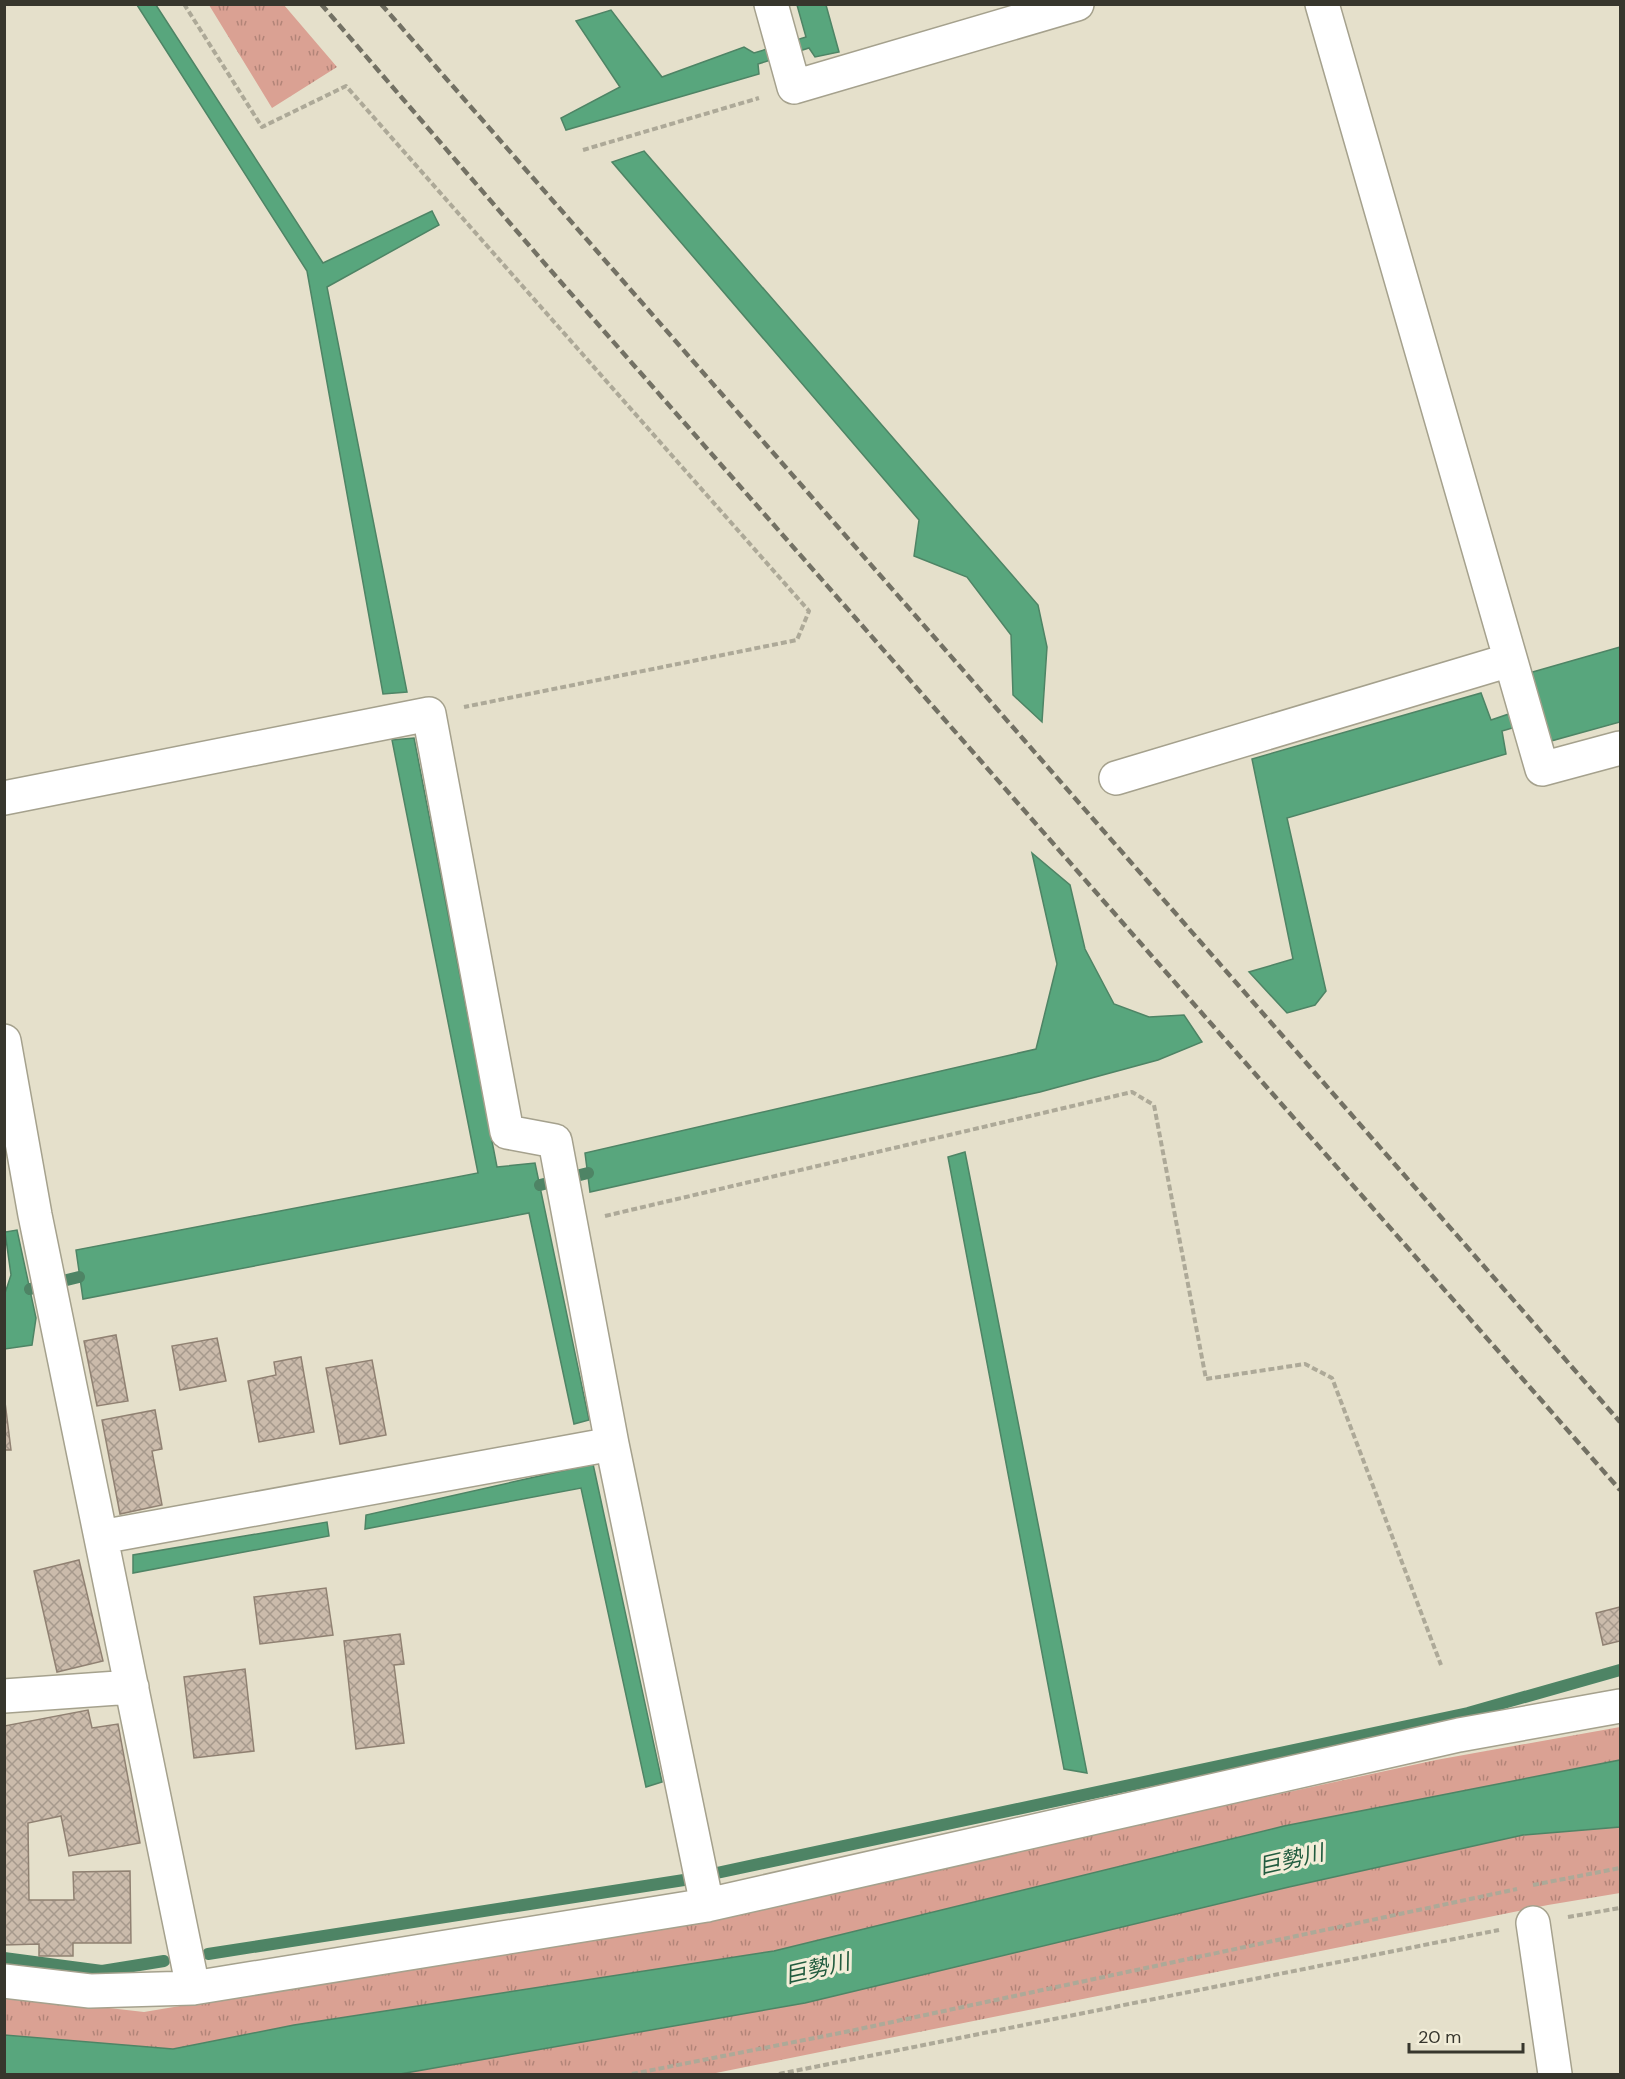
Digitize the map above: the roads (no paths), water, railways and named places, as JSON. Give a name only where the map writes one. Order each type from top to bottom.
[{"type":"street","points":[[774,17],[792,80],[1077,4]]},
{"type":"street","points":[[1322,4],[1542,769],[1620,748]]},
{"type":"street","points":[[1116,778],[1510,660]]},
{"type":"street","points":[[4,798],[429,714],[507,1132],[555,1140],[612,1444],[707,1905]]},
{"type":"street","points":[[4,1041],[50,1285],[193,1988]]},
{"type":"street","points":[[101,1537],[612,1444]]},
{"type":"street","points":[[4,1696],[132,1687]]},
{"type":"street","points":[[4,1981],[90,1991],[193,1988],[707,1905],[1459,1735],[1620,1706]]},
{"type":"street","points":[[1533,1923],[1555,2074]]},
{"type":"water","points":[[137,5],[156,5],[323,263],[432,211],[439,225],[327,287],[407,692],[383,694],[307,271]]},
{"type":"water","points":[[797,5],[826,5],[839,52],[815,57],[809,48],[758,64],[759,74],[566,130],[561,118],[620,87],[576,21],[611,10],[662,77],[744,47],[754,53],[806,37]]},
{"type":"water","points":[[644,151],[1038,605],[1047,647],[1042,722],[1013,695],[1011,635],[967,577],[914,556],[919,520],[612,162]]},
{"type":"water","points":[[1620,647],[1620,722],[1551,741],[1543,719],[1502,731],[1506,754],[1287,818],[1326,991],[1315,1005],[1287,1013],[1249,972],[1293,959],[1252,759],[1481,693],[1491,720],[1538,704],[1529,673]]},
{"type":"water","points":[[414,738],[497,1167],[535,1163],[589,1420],[574,1424],[529,1213],[83,1299],[76,1250],[478,1173],[392,740]]},
{"type":"water","points":[[1032,853],[1070,885],[1085,949],[1114,1004],[1149,1017],[1184,1015],[1202,1042],[1158,1060],[1040,1092],[590,1192],[585,1153],[1036,1049],[1057,964]]},
{"type":"water","points":[[965,1152],[1087,1773],[1064,1769],[948,1157]]},
{"type":"water","points":[[17,1230],[36,1318],[32,1345],[5,1349],[5,1293],[11,1275],[5,1232]]},
{"type":"water","points":[[593,1464],[662,1782],[646,1787],[581,1488],[365,1529],[366,1515]]},
{"type":"water","points":[[327,1522],[329,1536],[133,1573],[133,1555]]},
{"type":"water","name":"巨勢川","points":[[1620,1760],[1620,1827],[1523,1835],[1289,1887],[805,2003],[400,2074],[5,2074],[5,2035],[173,2049],[294,2025],[774,1951],[1284,1826]]},
{"type":"waterway","points":[[540,1185],[588,1173]]},
{"type":"waterway","points":[[30,1289],[79,1277]]},
{"type":"waterway","points":[[208,1954],[684,1880],[1468,1713],[1620,1670]]},
{"type":"waterway","points":[[4,1958],[102,1971],[164,1961]]},
{"type":"railway","points":[[321,4],[546,265],[1620,1490]]},
{"type":"railway","points":[[381,4],[1620,1422]]}]
